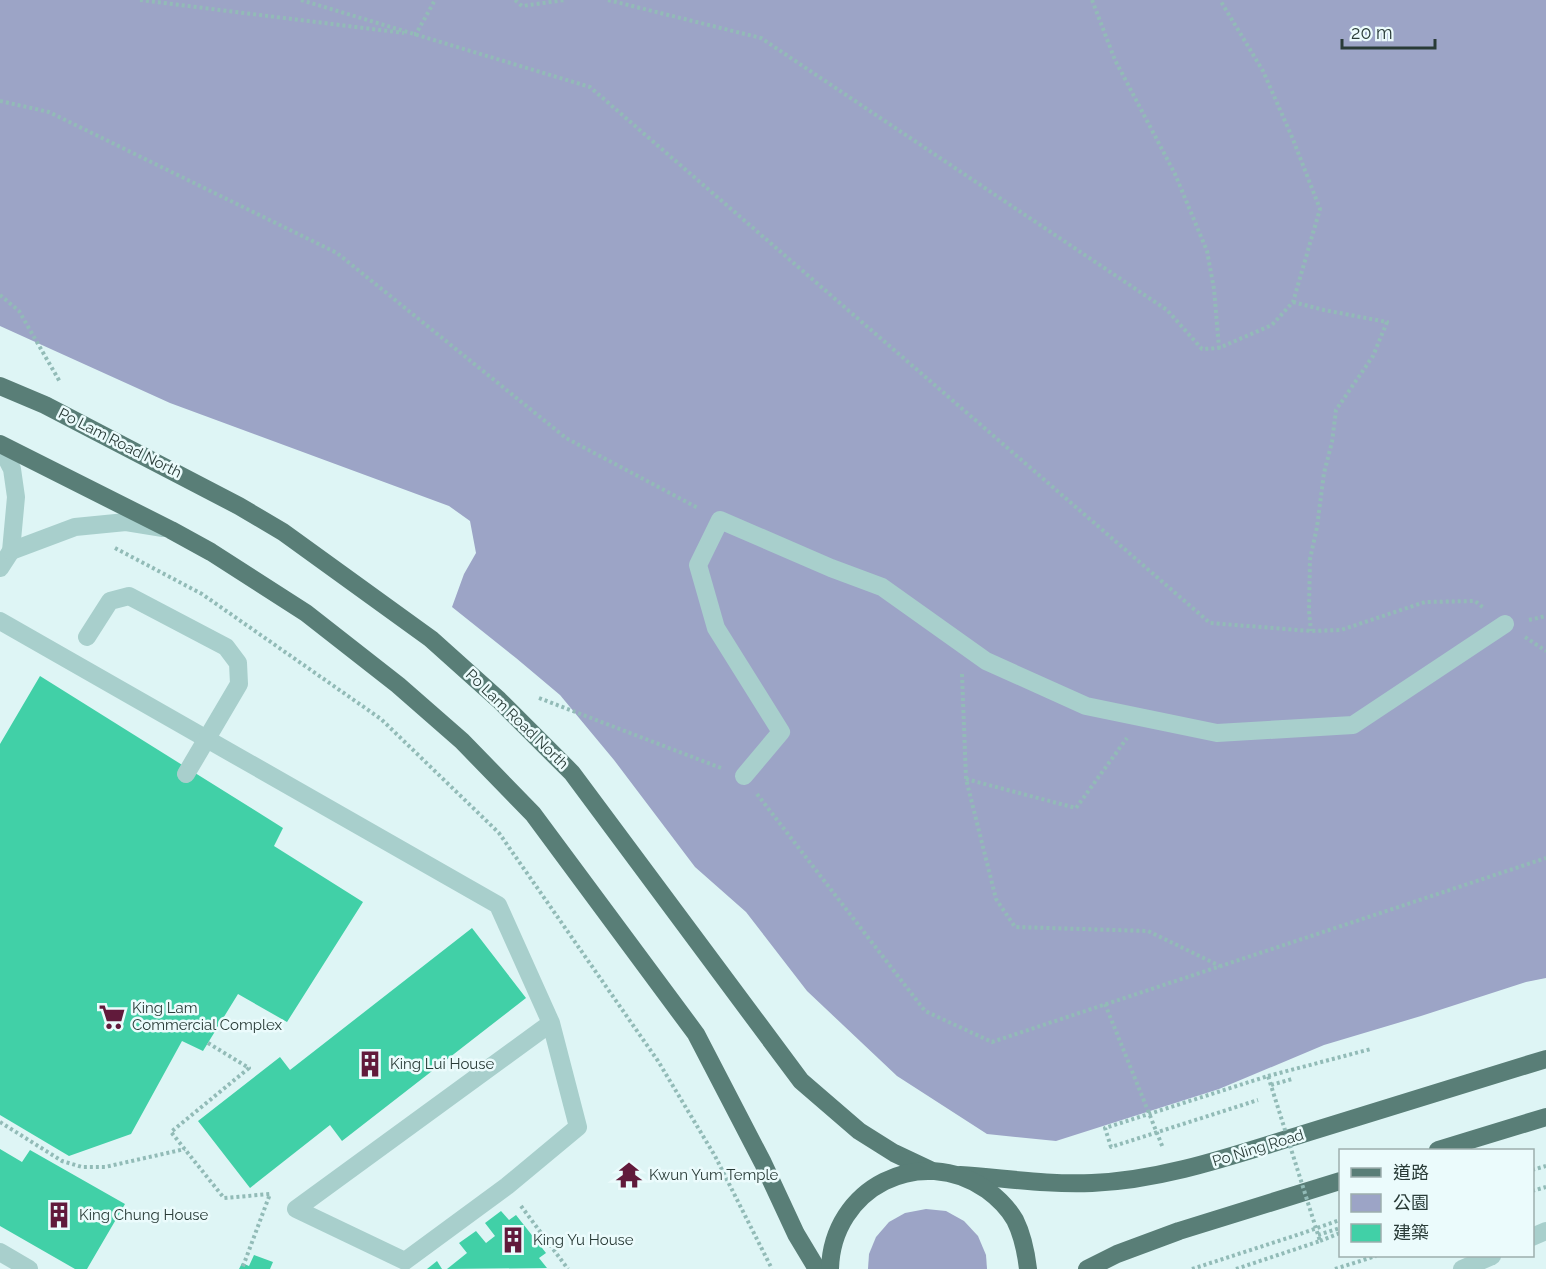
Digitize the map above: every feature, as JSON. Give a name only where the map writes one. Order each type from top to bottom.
[{"type":"main road","name":"Po Lam Road North","points":[[0,386],[45,405],[239,506],[283,532],[431,639],[499,700],[572,773],[801,1081],[859,1131],[894,1153],[930,1170]]},
{"type":"main road","points":[[0,445],[211,552],[306,613],[398,685],[462,741],[533,814],[696,1034],[763,1163],[796,1234],[817,1269]]},
{"type":"main road","name":"Po Ning Road","points":[[960,1175],[1092,1183],[1175,1171],[1232,1156],[1546,1059]]},
{"type":"main road","points":[[1441,1149],[1546,1117]]},
{"type":"main road","points":[[830,1269],[834,1238],[847,1214],[864,1194],[895,1176],[930,1170],[960,1175],[975,1181],[997,1197],[1014,1219],[1025,1245],[1028,1269]]},
{"type":"main road","points":[[1087,1269],[1117,1254],[1179,1231],[1339,1182]]},
{"type":"lane","points":[[0,445],[12,469],[16,497],[11,551],[0,568]]},
{"type":"lane","points":[[744,776],[781,732],[716,628],[698,565],[720,520],[831,568],[882,587],[986,661],[1086,706],[1218,734],[1353,725],[1505,624]]},
{"type":"lane","points":[[11,551],[75,527],[126,522],[171,530]]},
{"type":"lane","points":[[73,662],[110,601],[129,596],[226,647],[238,663],[239,684],[186,774]]},
{"type":"lane","points":[[0,621],[498,905],[551,1023],[578,1127],[507,1186],[405,1261],[296,1209],[551,1023]]},
{"type":"lane","points":[[0,1252],[29,1269]]},
{"type":"lane","points":[[1462,1269],[1490,1257]]},
{"type":"path","points":[[140,0],[416,34]]},
{"type":"path","points":[[301,0],[590,87],[1210,623],[1311,631],[1341,630],[1425,602],[1474,601],[1505,624]]},
{"type":"path","points":[[416,34],[435,0]]},
{"type":"path","points":[[515,0],[522,6],[565,0]]},
{"type":"path","points":[[608,0],[761,38],[1167,310],[1202,349],[1219,348],[1272,325],[1293,302],[1320,209],[1263,70],[1220,0]]},
{"type":"path","points":[[1092,0],[1115,60],[1175,174],[1207,250],[1214,289],[1219,348]]},
{"type":"path","points":[[0,101],[50,112],[337,253],[566,438],[720,520]]},
{"type":"path","points":[[0,295],[19,311],[60,382]]},
{"type":"path","points":[[1293,302],[1387,322],[1372,356],[1336,410],[1310,559],[1311,631]]},
{"type":"path","points":[[75,527],[202,594],[381,719],[499,833],[658,1061],[715,1156],[772,1269]]},
{"type":"path","points":[[961,643],[966,779],[996,899],[1015,927],[1148,931],[1220,966]]},
{"type":"path","points":[[539,698],[744,776],[925,1011],[992,1042],[1546,858]]},
{"type":"path","points":[[966,779],[1076,808],[1142,718]]},
{"type":"path","points":[[1105,1004],[1163,1149]]},
{"type":"path","points":[[208,1043],[249,1068],[171,1132],[224,1198],[270,1194],[242,1269]]},
{"type":"path","points":[[1258,1100],[1111,1147],[1105,1128],[1268,1077],[1371,1049]]},
{"type":"path","points":[[1268,1077],[1320,1241]]},
{"type":"path","points":[[1271,1085],[1292,1079]]},
{"type":"path","points":[[0,1122],[62,1161],[82,1167],[105,1167],[184,1149]]},
{"type":"path","points":[[507,1186],[568,1269]]},
{"type":"path","points":[[1192,1269],[1339,1221]]},
{"type":"path","points":[[1318,1235],[1339,1229]]},
{"type":"path","points":[[1236,1269],[1339,1234]]},
{"type":"path","points":[[1335,1269],[1373,1257]]},
{"type":"green space","points":[[0,0],[1546,0],[1546,978],[1526,982],[1324,1045],[1219,1089],[1056,1141],[987,1134],[897,1076],[807,991],[746,912],[695,867],[614,760],[560,695],[452,607],[464,574],[476,553],[470,521],[449,506],[170,403],[0,326]]},
{"type":"green space","points":[[926,1209],[946,1211],[964,1221],[978,1236],[986,1255],[987,1269],[868,1269],[869,1254],[876,1237],[889,1222],[905,1213]]},
{"type":"building","points":[[40,676],[283,828],[274,846],[363,902],[287,1022],[238,994],[203,1051],[182,1041],[131,1134],[69,1156],[0,1115],[0,744]]},
{"type":"building","name":"King Lui House","points":[[472,928],[526,998],[342,1141],[330,1125],[250,1188],[198,1121],[280,1057],[290,1070]]},
{"type":"building","name":"King Chung House","points":[[0,1149],[22,1162],[30,1150],[125,1204],[87,1269],[75,1269],[0,1226]]},
{"type":"building","name":"King Yu House","points":[[501,1211],[509,1220],[516,1215],[546,1253],[539,1258],[547,1268],[447,1269],[467,1253],[459,1243],[476,1231],[486,1243],[495,1236],[485,1223]]},
{"type":"building","points":[[254,1255],[273,1262],[270,1269],[239,1269],[242,1263],[249,1266]]},
{"type":"building","points":[[437,1261],[442,1269],[427,1269]]},
{"type":"place","name":"King Lam Commercial Complex","points":[[112,1017]]},
{"type":"place","name":"King Lui House","points":[[370,1064]]},
{"type":"place","name":"Kwun Yum Temple","points":[[629,1175]]},
{"type":"place","name":"King Chung House","points":[[59,1215]]},
{"type":"place","name":"King Yu House","points":[[513,1240]]}]
